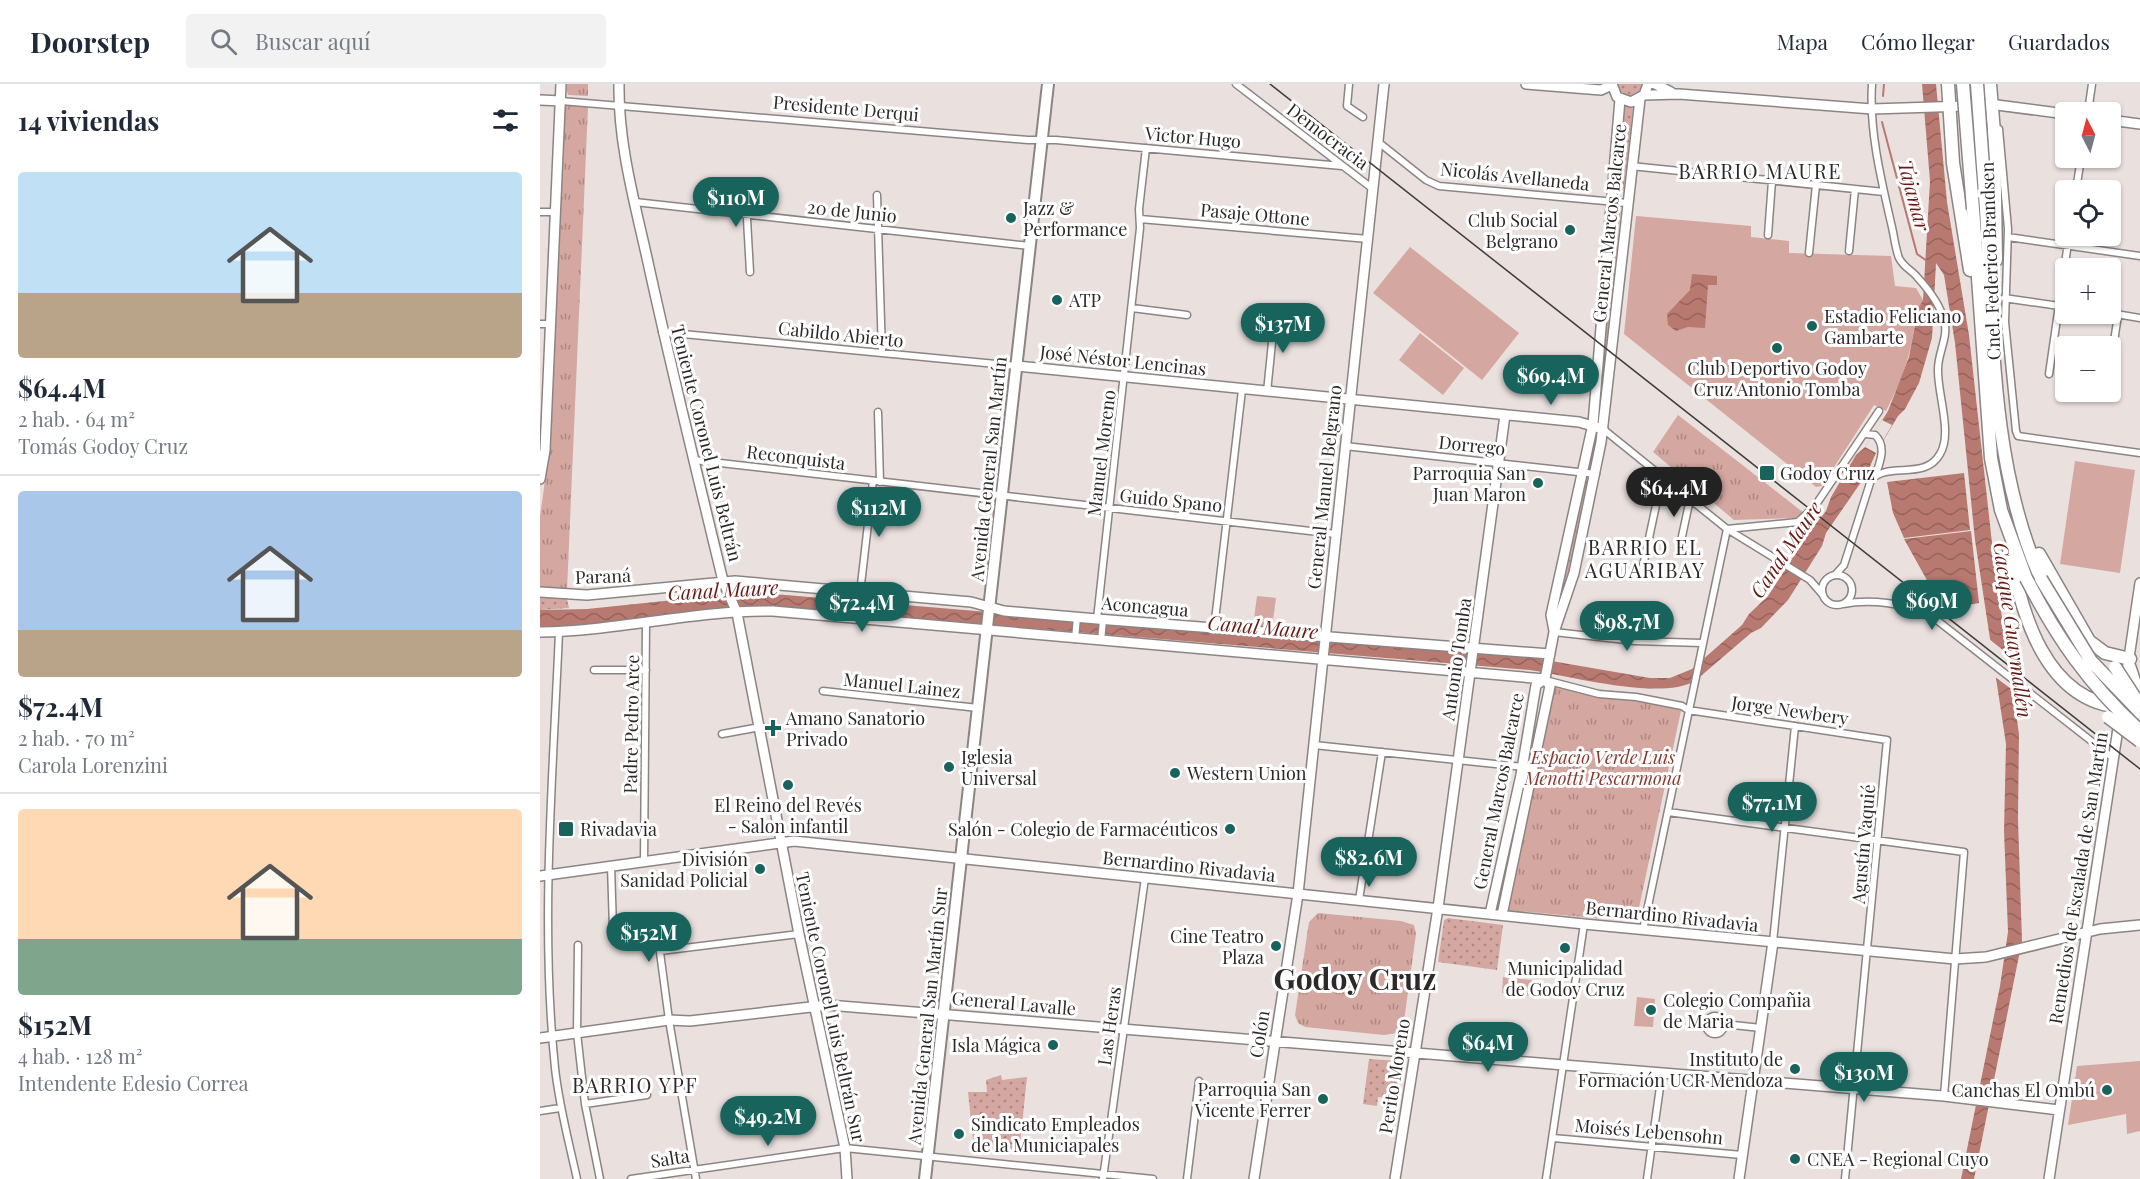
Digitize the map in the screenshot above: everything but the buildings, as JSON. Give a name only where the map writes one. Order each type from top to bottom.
[{"type":"highway","points":[[1948,84],[1936,108],[1957,191],[1981,337]]},
{"type":"highway","points":[[1964,84],[1991,458],[2020,600],[2031,632],[2042,651],[2067,683],[2086,700],[2103,706],[2122,707]]},
{"type":"highway","points":[[1977,84],[2001,422],[2011,490],[2025,538],[2041,579],[2091,661],[2140,712]]},
{"type":"highway","points":[[1990,84],[1995,105],[1994,330]]},
{"type":"highway","points":[[2011,490],[2043,563],[2084,634],[2100,650],[2135,660]]},
{"type":"highway","points":[[2001,510],[2026,578],[2052,628],[2079,669],[2140,731]]},
{"type":"highway","points":[[2115,667],[2140,705]]},
{"type":"highway","points":[[2108,717],[2140,741]]},
{"type":"main road","name":"Avenida General San Martín","points":[[961,857],[1048,84]]},
{"type":"main road","name":"Avenida General San Martín Sur","points":[[925,1179],[961,857]]},
{"type":"street","points":[[540,479],[551,324],[561,84]]},
{"type":"street","name":"Teniente Coronel Luis Beltrán","points":[[620,84],[622,142],[634,202],[662,332],[723,582],[736,611],[781,842]]},
{"type":"street","name":"Democracia","points":[[1236,84],[1373,189]]},
{"type":"street","points":[[1349,84],[1347,106],[1363,117]]},
{"type":"street","name":"General Manuel Belgrano","points":[[1298,894],[1384,84]]},
{"type":"street","points":[[1526,84],[1601,90],[1612,85],[1620,99],[1631,102],[1642,97],[1679,94],[1872,109],[1995,105],[2055,113]]},
{"type":"street","name":"General Marcos Balcarce","points":[[1490,914],[1523,766],[1536,685],[1545,676],[1554,632],[1574,573],[1596,474],[1603,429],[1631,166],[1642,97],[1648,84]]},
{"type":"street","points":[[1655,84],[1679,94]]},
{"type":"street","points":[[1872,84],[1872,109],[1884,192],[1898,256],[1935,301],[1946,327],[1938,369],[1944,447],[1940,455],[1928,466],[1875,476]]},
{"type":"street","name":"Cnel. Federico Brandsen","points":[[1996,84],[1995,105],[2008,237],[2004,298],[2006,335],[2018,436],[2140,453]]},
{"type":"street","points":[[2089,102],[2092,84]]},
{"type":"street","name":"General Marcos Balcarce","points":[[1554,632],[1551,615],[1593,424],[1598,339],[1613,201],[1620,99]]},
{"type":"street","name":"Presidente Derqui","points":[[540,100],[1042,140]]},
{"type":"street","points":[[2121,121],[2140,124]]},
{"type":"street","name":"Victor Hugo","points":[[1042,140],[1342,166]]},
{"type":"street","name":"Nicolás Avellaneda","points":[[1377,141],[1426,180],[1439,186],[1627,203]]},
{"type":"street","points":[[1310,163],[1319,158],[1316,146]]},
{"type":"street","name":"Manuel Moreno","points":[[1101,638],[1110,508],[1132,308],[1146,148]]},
{"type":"street","points":[[1631,166],[1884,192]]},
{"type":"street","points":[[1768,235],[1772,181]]},
{"type":"street","points":[[746,184],[750,272]]},
{"type":"street","points":[[1809,253],[1816,185]]},
{"type":"street","points":[[1850,252],[1855,189]]},
{"type":"street","points":[[877,195],[882,353]]},
{"type":"street","name":"20 de Junio","points":[[634,202],[1030,246]]},
{"type":"street","points":[[540,212],[555,212]]},
{"type":"street","name":"Pasaje Ottone","points":[[1140,219],[1368,239]]},
{"type":"street","points":[[2008,237],[2055,244]]},
{"type":"street","points":[[2067,258],[2068,246],[2140,256]]},
{"type":"street","points":[[2004,298],[2055,306]]},
{"type":"street","points":[[1132,308],[1187,315]]},
{"type":"street","points":[[1267,392],[1275,313]]},
{"type":"street","points":[[2121,315],[2140,318]]},
{"type":"street","points":[[540,324],[551,324]]},
{"type":"street","points":[[2049,374],[2059,324]]},
{"type":"street","name":"Cabildo Abierto","points":[[662,332],[1017,366]]},
{"type":"street","name":"José Néstor Lencinas","points":[[1017,366],[1593,424],[1603,429],[1727,529],[1807,578],[1823,595]]},
{"type":"street","points":[[1214,629],[1242,390]]},
{"type":"street","points":[[1643,930],[1727,529],[1803,519],[1870,434],[1879,411]]},
{"type":"street","points":[[858,617],[877,482],[879,412]]},
{"type":"street","name":"Antonio Tomba","points":[[1438,908],[1505,415]]},
{"type":"street","points":[[1807,578],[1827,579],[1835,575],[1844,565],[1881,457],[1881,444],[1870,434]]},
{"type":"street","name":"Dorrego","points":[[1345,447],[1596,474]]},
{"type":"street","name":"Reconquista","points":[[694,460],[1002,496]]},
{"type":"street","points":[[1642,571],[1662,477]]},
{"type":"street","name":"Guido Spano","points":[[1002,496],[1336,534]]},
{"type":"street","points":[[1681,542],[1690,499]]},
{"type":"street","points":[[1844,565],[1847,579],[1856,594],[1869,602]]},
{"type":"street","points":[[1835,575],[1847,579]]},
{"type":"street","points":[[1827,579],[1822,587],[1823,595],[1831,604],[1869,602],[1906,606],[1929,614],[2113,758]]},
{"type":"street","name":"Paraná","points":[[540,592],[587,595],[723,582],[860,596],[971,602],[989,610]]},
{"type":"street","name":"Remedios de Escalada de San Martín","points":[[2049,1179],[2113,758],[2122,707],[2135,660],[2140,583]]},
{"type":"street","points":[[1843,604],[1850,599],[1852,587]]},
{"type":"street","name":"Aconcagua","points":[[989,610],[1549,657]]},
{"type":"street","points":[[540,632],[559,632],[736,611],[773,611],[1545,676]]},
{"type":"street","points":[[1075,636],[1077,619]]},
{"type":"street","name":"Padre Pedro Arce","points":[[644,862],[646,622]]},
{"type":"street","points":[[559,632],[544,875],[551,1036],[560,1108],[577,1179]]},
{"type":"street","points":[[1554,632],[1635,640],[1702,643]]},
{"type":"street","points":[[2135,660],[2132,676],[2140,694]]},
{"type":"street","points":[[594,670],[646,670]]},
{"type":"street","name":"General Marcos Balcarce","points":[[1502,915],[1550,687],[1545,676]]},
{"type":"street","name":"Jorge Newbery","points":[[1545,676],[1589,692],[1636,697],[1682,706],[1688,711],[1887,740]]},
{"type":"street","name":"Manuel Lainez","points":[[823,691],[978,708]]},
{"type":"street","points":[[1739,1179],[1773,942],[1795,726]]},
{"type":"street","points":[[722,734],[760,727]]},
{"type":"street","name":"Agustín Vaquié","points":[[1845,1179],[1887,740]]},
{"type":"street","points":[[1314,745],[1533,768]]},
{"type":"street","points":[[1359,900],[1382,752]]},
{"type":"street","points":[[1668,812],[1964,852],[1944,1096]]},
{"type":"street","name":"Bernardino Rivadavia","points":[[544,875],[796,841],[1584,924],[1955,959],[1978,958],[2087,932],[2140,925]]},
{"type":"street","name":"Teniente Coronel Luis Beltrán Sur","points":[[781,842],[845,1148],[847,1179]]},
{"type":"street","points":[[611,866],[613,928]]},
{"type":"street","name":"Las Heras","points":[[1103,1177],[1145,878]]},
{"type":"street","name":"Colón","points":[[1254,1179],[1298,894]]},
{"type":"street","name":"Perito Moreno","points":[[1395,1179],[1438,908]]},
{"type":"street","points":[[1546,1179],[1584,924]]},
{"type":"street","points":[[657,930],[669,1020],[696,1179]]},
{"type":"street","points":[[660,951],[799,934]]},
{"type":"street","points":[[578,945],[577,1033],[585,1104],[600,1179]]},
{"type":"street","name":"General Lavalle","points":[[540,1038],[669,1020],[690,1021],[797,1011],[815,1006],[945,1014],[1853,1088],[1989,1100],[2059,1110]]},
{"type":"street","points":[[1724,1024],[1761,1028]]},
{"type":"street","points":[[1647,1179],[1662,1073]]},
{"type":"street","points":[[1187,1179],[1199,1081]]},
{"type":"street","points":[[585,1104],[647,1095]]},
{"type":"street","points":[[540,1111],[560,1108]]},
{"type":"street","name":"Moisés Lebensohn","points":[[1553,1137],[1742,1155]]},
{"type":"street","name":"Salta","points":[[631,1179],[845,1148],[1103,1177],[1153,1179]]},
{"type":"green space","points":[[565,84],[588,84],[588,96],[568,95]]},
{"type":"green space","points":[[1617,84],[1643,84],[1643,87],[1638,94],[1631,97],[1620,93]]},
{"type":"green space","points":[[567,105],[588,107],[567,590],[540,588],[540,516],[549,453],[564,110]]},
{"type":"green space","points":[[1624,106],[1633,108],[1624,189],[1619,194],[1616,189]]},
{"type":"green space","points":[[1618,206],[1621,210],[1599,417],[1614,209]]},
{"type":"green space","name":"Club Deportivo Godoy Cruz Antonio Tomba","points":[[1636,216],[1751,226],[1751,237],[1789,241],[1789,253],[1891,256],[1895,286],[1916,288],[1923,300],[1916,319],[1907,361],[1893,397],[1886,411],[1874,405],[1822,486],[1816,487],[1624,334]]},
{"type":"green space","points":[[1410,247],[1519,333],[1482,380],[1373,293]]},
{"type":"green space","points":[[1420,333],[1464,368],[1443,395],[1399,360]]},
{"type":"green space","points":[[1678,415],[1804,513],[1796,518],[1734,520],[1653,452]]},
{"type":"green space","points":[[2075,461],[2135,470],[2120,573],[2060,564]]},
{"type":"green space","points":[[1586,481],[1590,482],[1568,578],[1557,609]]},
{"type":"green space","points":[[540,596],[567,599],[569,608],[540,610]]},
{"type":"green space","points":[[1257,596],[1276,598],[1272,628],[1253,626]]},
{"type":"green space","name":"Espacio Verde Luis Menotti Pescarmona","points":[[1555,682],[1589,692],[1682,706],[1636,922],[1508,910]]},
{"type":"green space","points":[[1526,772],[1529,772],[1500,906],[1496,905]]},
{"type":"green space","points":[[1318,913],[1401,921],[1414,925],[1416,934],[1404,1021],[1397,1033],[1384,1035],[1305,1027],[1298,1023],[1295,1015],[1309,922]]},
{"type":"green space","points":[[1448,918],[1503,925],[1497,970],[1438,962],[1444,920]]},
{"type":"green space","points":[[1503,977],[1532,980],[1531,996],[1502,993]]},
{"type":"green space","points":[[1637,997],[1655,999],[1653,1027],[1634,1026]]},
{"type":"green space","points":[[1369,1059],[1399,1061],[1401,1065],[1396,1099],[1378,1097],[1377,1106],[1363,1104]]},
{"type":"green space","name":"Canchas El Ombú","points":[[2140,1061],[2140,1131],[2127,1134],[2126,1114],[2068,1125],[2077,1066]]},
{"type":"green space","points":[[1001,1075],[1002,1080],[1027,1077],[1019,1154],[974,1149],[968,1092],[987,1092],[986,1080]]},
{"type":"water","points":[[1922,84],[1936,84],[1947,202],[1969,335],[1995,570],[2019,734],[2018,819],[2022,941],[1974,1179],[1961,1179],[2000,986],[2008,932],[2004,831],[2006,744],[1975,540],[1955,343],[1944,275],[1936,263],[1932,338],[1919,383],[1876,453],[1866,475],[1826,533],[1822,546],[1788,600],[1761,628],[1751,633],[1695,681],[1680,687],[1638,688],[1530,670],[767,606],[585,626],[540,626],[540,610],[587,609],[751,592],[1534,658],[1650,678],[1670,678],[1692,669],[1742,625],[1749,614],[1768,596],[1808,534],[1826,511],[1831,497],[1856,455],[1865,447],[1888,411],[1909,357],[1918,309],[1923,300],[1930,181]]},
{"type":"water","points":[[1692,274],[1717,276],[1717,285],[1708,285],[1705,328],[1688,327],[1676,331],[1668,325],[1667,314],[1690,290]]},
{"type":"water","points":[[1964,473],[1970,530],[1904,538],[1893,513],[1887,482]]},
{"type":"water","points":[[1971,531],[1979,603],[1954,607],[1928,582],[1904,539]]},
{"type":"pier","points":[[1882,420],[1892,425],[1876,453],[1865,447]]},
{"type":"pier","points":[[1989,639],[2008,654],[2014,691],[1995,677]]},
{"type":"waterway","name":"Tajamar","points":[[1883,96],[1884,84]]},
{"type":"waterway","name":"Tajamar","points":[[1882,122],[1917,254],[1927,261]]},
{"type":"tram line","points":[[1270,84],[2140,769]]},
{"type":"place","name":"Jazz & Performance","points":[[1011,218]]},
{"type":"place","name":"Club Social Belgrano","points":[[1570,230]]},
{"type":"place","name":"ATP","points":[[1057,300]]},
{"type":"place","name":"Estadio Feliciano Gambarte","points":[[1812,326]]},
{"type":"place","name":"Club Deportivo Godoy Cruz Antonio Tomba","points":[[1777,348]]},
{"type":"place","name":"Godoy Cruz","points":[[1767,473]]},
{"type":"place","name":"Parroquia San Juan Maron","points":[[1538,483]]},
{"type":"place","name":"Amano Sanatorio Privado","points":[[773,728]]},
{"type":"place","name":"Iglesia Universal","points":[[949,767]]},
{"type":"place","name":"Western Union","points":[[1175,773]]},
{"type":"place","name":"El Reino del Revés - Salon infantil","points":[[788,785]]},
{"type":"place","name":"Rivadavia","points":[[566,829]]},
{"type":"place","name":"Salón - Colegio de Farmacéuticos","points":[[1230,829]]},
{"type":"place","name":"División Sanidad Policial","points":[[760,869]]},
{"type":"place","name":"Cine Teatro Plaza","points":[[1276,946]]},
{"type":"place","name":"Municipalidad de Godoy Cruz","points":[[1565,948]]},
{"type":"place","name":"Colegio Compañia de Maria","points":[[1651,1010]]},
{"type":"place","name":"Isla Mágica","points":[[1053,1045]]},
{"type":"place","name":"Instituto de Formación UCR Mendoza","points":[[1795,1069]]},
{"type":"place","name":"Canchas El Ombú","points":[[2107,1090]]},
{"type":"place","name":"Parroquia San Vicente Ferrer","points":[[1323,1099]]},
{"type":"place","name":"Sindicato Empleados de la Municiapales","points":[[959,1134]]},
{"type":"place","name":"CNEA - Regional Cuyo","points":[[1795,1159]]},
{"type":"district","name":"BARRIO MAURE","points":[[1760,170]]},
{"type":"district","name":"BARRIO EL AGUARIBAY","points":[[1645,558]]},
{"type":"district","name":"Godoy Cruz","points":[[1355,978]]},
{"type":"district","name":"BARRIO YPF","points":[[635,1084]]},
{"type":"water label","name":"Canal Maure","points":[[1785,549]]},
{"type":"water label","name":"Canal Maure","points":[[723,589]]},
{"type":"water label","name":"Canal Maure","points":[[1263,626]]},
{"type":"water label","name":"Cacique Guaymallén","points":[[2014,630]]}]
